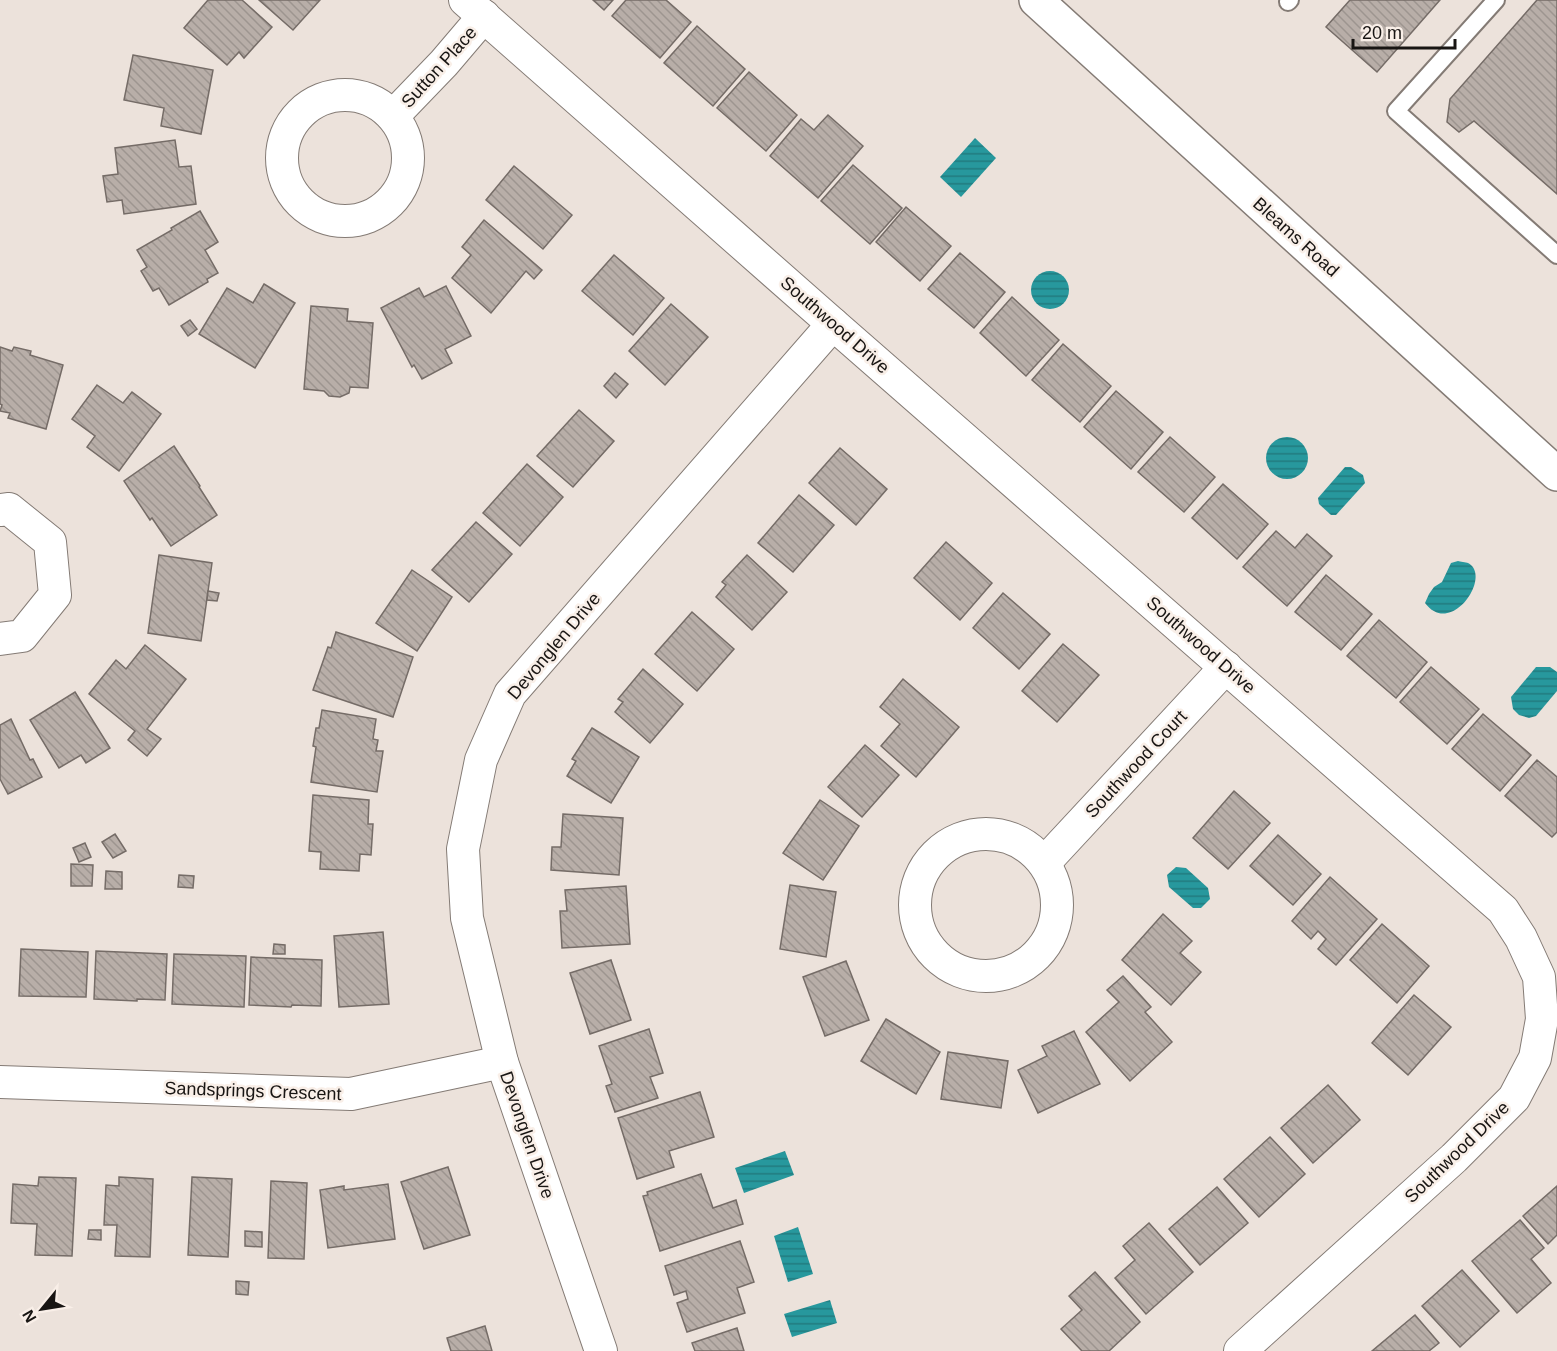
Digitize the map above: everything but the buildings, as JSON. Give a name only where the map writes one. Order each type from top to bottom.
[{"type":"main road","name":"Bleams Road","points":[[1036,0],[1557,474]]},
{"type":"street","name":"Sutton Place","points":[[393,116],[444,63],[475,8]]},
{"type":"street","name":"Southwood Drive","points":[[475,8],[1503,910],[1521,938],[1539,977],[1542,1019],[1536,1058],[1514,1098],[1454,1158],[1240,1351]]},
{"type":"street","name":"Sutton Place","points":[[335,94],[357,95],[377,103],[393,116],[404,134],[408,154],[406,175],[397,194],[383,208],[365,218],[355,220],[324,218],[306,208],[292,192],[283,174],[281,152],[287,132],[298,114],[315,101],[335,94]]},
{"type":"street","name":"Devonglen Drive","points":[[602,1351],[502,1062],[467,918],[463,849],[481,760],[510,694],[833,324]]},
{"type":"street","points":[[0,510],[9,509],[50,542],[55,595],[22,636],[0,639]]},
{"type":"street","name":"Southwood Court","points":[[1046,862],[1226,667]]},
{"type":"street","points":[[975,834],[999,834],[1022,842],[1046,862],[1053,878],[1058,901],[1056,924],[1046,945],[1031,962],[1010,973],[987,977],[964,973],[944,962],[927,945],[917,924],[915,900],[917,888],[920,877],[933,856],[952,842],[975,834]]},
{"type":"street","name":"Sandsprings Crescent","points":[[0,1082],[351,1094],[502,1062]]},
{"type":"lane","points":[[1496,0],[1396,111],[1557,255]]},
{"type":"water","points":[[975,138],[996,158],[961,197],[940,177]]},
{"type":"water","points":[[1050,271],[1057,272],[1063,277],[1068,283],[1068,297],[1063,303],[1057,308],[1050,309],[1043,308],[1037,303],[1032,297],[1031,290],[1032,283],[1037,277],[1043,272]]},
{"type":"water","points":[[1287,437],[1302,443],[1308,458],[1302,473],[1287,479],[1272,473],[1266,458],[1272,443]]},
{"type":"water","points":[[1345,467],[1351,467],[1363,475],[1365,483],[1336,515],[1331,515],[1319,504],[1318,498]]},
{"type":"water","points":[[1458,561],[1468,563],[1474,570],[1475,580],[1472,591],[1457,609],[1446,613],[1435,612],[1425,603],[1429,594],[1442,582],[1451,563]]},
{"type":"water","points":[[1536,667],[1550,667],[1557,672],[1557,691],[1536,716],[1529,718],[1519,715],[1513,709],[1511,697]]},
{"type":"water","points":[[1176,867],[1186,868],[1208,888],[1210,899],[1201,908],[1193,908],[1169,887],[1167,875]]},
{"type":"water","points":[[785,1151],[794,1175],[744,1193],[735,1168]]},
{"type":"water","points":[[798,1227],[813,1274],[788,1282],[774,1236]]},
{"type":"water","points":[[830,1300],[837,1323],[792,1337],[784,1314]]}]
